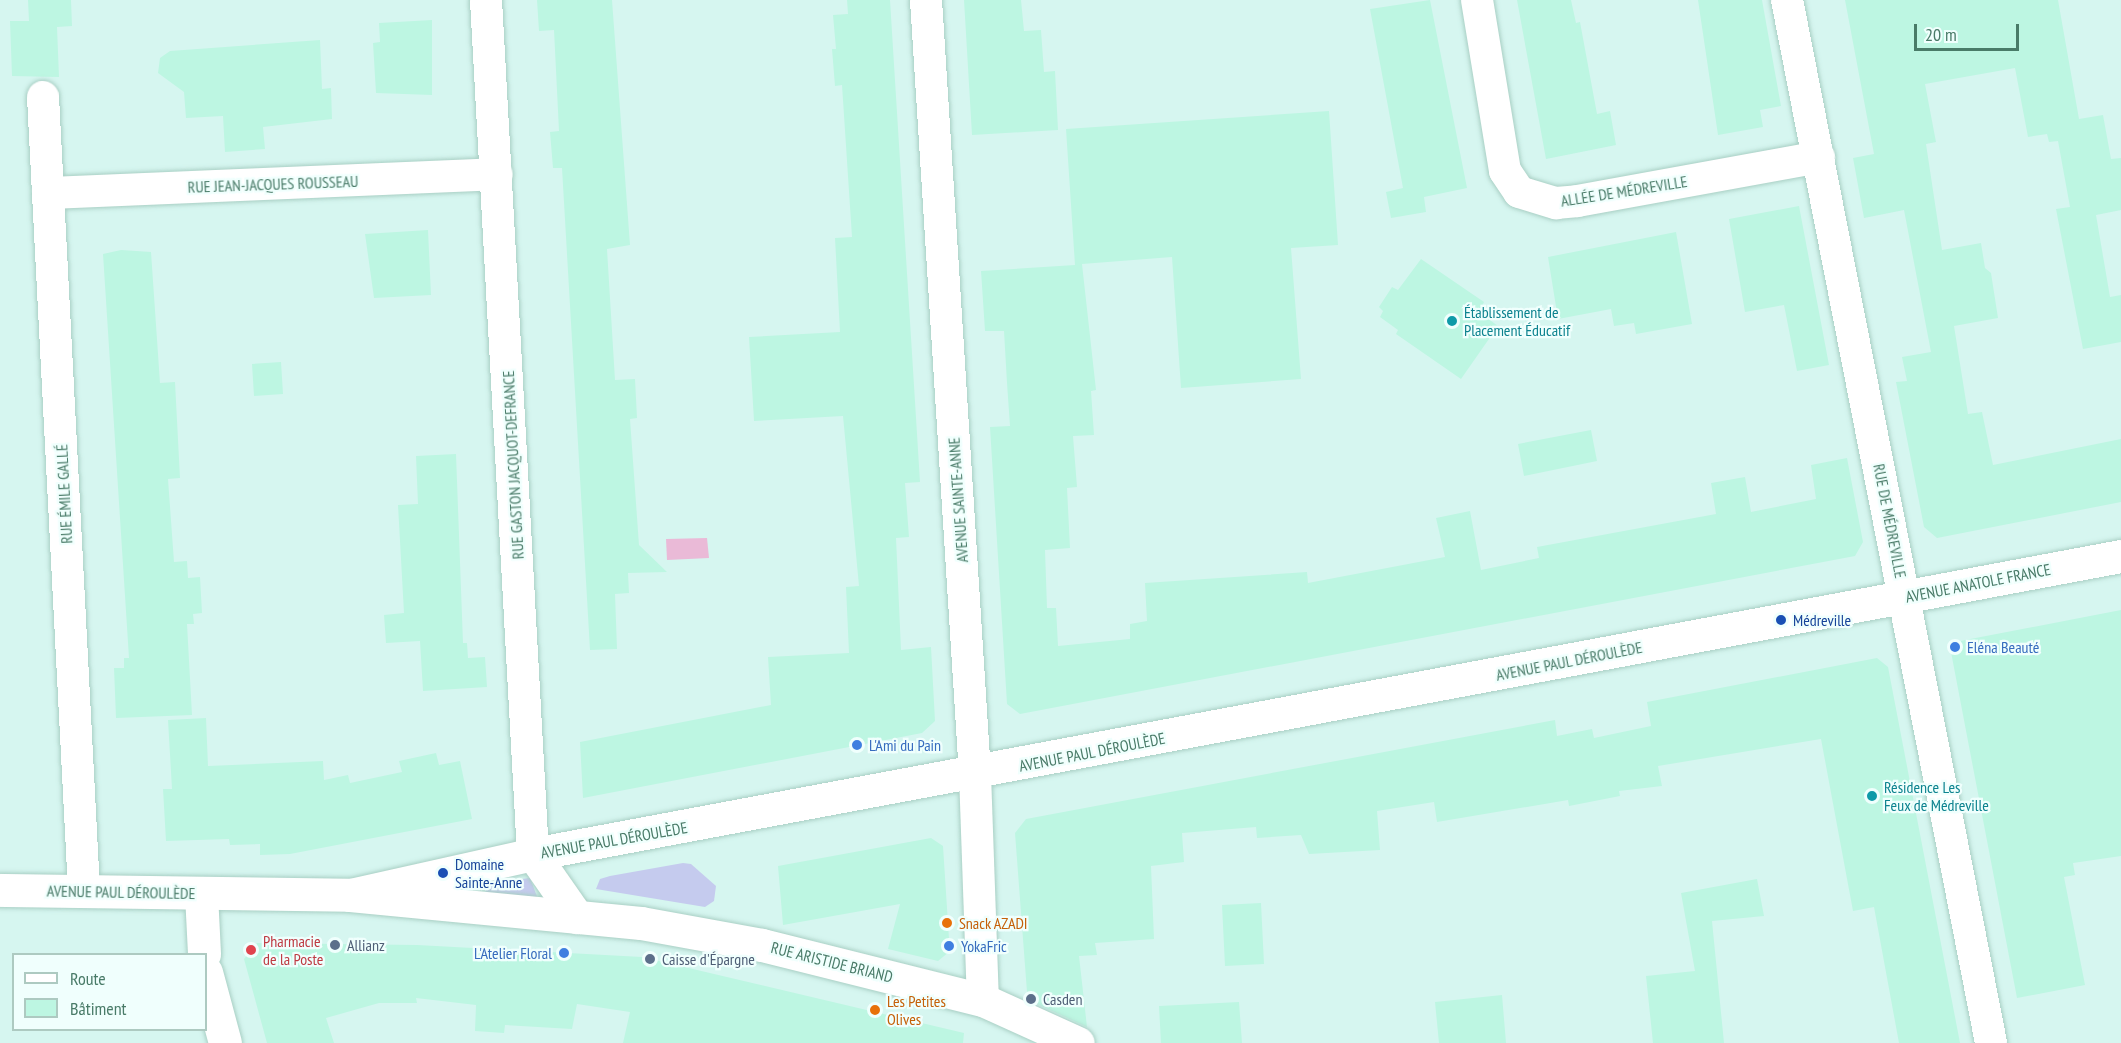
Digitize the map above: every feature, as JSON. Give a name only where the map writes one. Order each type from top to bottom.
[{"type":"main road","name":"AVENUE ANATOLE FRANCE","points":[[1834,610],[2121,556]]},
{"type":"main road","name":"AVENUE PAUL DÉROULÈDE","points":[[350,895],[533,854],[975,774],[1834,610]]},
{"type":"main road","points":[[533,854],[576,917]]},
{"type":"main road","name":"AVENUE PAUL DÉROULÈDE","points":[[0,890],[350,895],[576,917]]},
{"type":"main road","points":[[201,894],[204,953]]},
{"type":"main road","name":"RUE ARISTIDE BRIAND","points":[[576,917],[714,934],[983,1000],[1078,1043]]},
{"type":"main road","points":[[207,976],[225,1043]]},
{"type":"street","name":"RUE GASTON JACQUOT-DEFRANCE","points":[[486,0],[533,854]]},
{"type":"street","name":"AVENUE SAINTE-ANNE","points":[[926,0],[975,774],[983,1000]]},
{"type":"street","name":"ALLÉE DE MÉDREVILLE","points":[[1476,0],[1505,171],[1519,192],[1556,203],[1578,201],[1819,158]]},
{"type":"street","name":"RUE DE MÉDREVILLE","points":[[1787,0],[1991,1043]]},
{"type":"street","name":"RUE ÉMILE GALLÉ","points":[[43,97],[84,891]]},
{"type":"street","name":"RUE JEAN-JACQUES ROUSSEAU","points":[[48,193],[497,174]]},
{"type":"shaded area","points":[[0,0],[2121,0],[2121,1043],[0,1043]]},
{"type":"shaded area","points":[[707,538],[709,558],[667,560],[666,539]]},
{"type":"shaded area","points":[[683,863],[691,864],[716,886],[714,901],[705,907],[596,889],[600,879],[610,876]]},
{"type":"shaded area","points":[[530,878],[538,899],[484,895],[489,883]]},
{"type":"building","points":[[28,0],[71,0],[72,26],[57,27],[59,77],[12,76],[10,21],[29,21]]},
{"type":"building","points":[[537,0],[612,0],[630,245],[607,249],[615,380],[635,379],[637,418],[630,419],[639,545],[667,572],[628,573],[629,593],[615,594],[617,649],[590,650],[562,168],[553,168],[550,132],[559,131],[554,30],[539,31]]},
{"type":"building","points":[[847,0],[890,0],[920,482],[905,483],[909,537],[896,538],[901,650],[931,647],[935,721],[922,733],[583,798],[580,742],[771,705],[768,657],[849,653],[846,587],[859,586],[843,416],[754,421],[749,337],[840,332],[835,238],[852,237],[842,85],[835,86],[832,49],[836,49],[833,15],[848,14]]},
{"type":"building","points":[[964,0],[1021,0],[1024,31],[1041,30],[1044,72],[1055,71],[1058,130],[972,135]]},
{"type":"building","points":[[1430,0],[1467,188],[1424,197],[1426,212],[1391,218],[1386,192],[1403,188],[1370,9]]},
{"type":"building","points":[[1517,0],[1571,0],[1576,23],[1580,22],[1597,114],[1610,111],[1616,145],[1546,159]]},
{"type":"building","points":[[1698,0],[1762,0],[1781,106],[1760,110],[1763,127],[1718,135]]},
{"type":"building","points":[[1845,0],[2058,0],[2079,119],[2103,115],[2111,159],[2121,158],[2121,210],[2096,215],[2110,297],[2121,295],[2121,342],[2083,349],[2056,209],[2070,207],[2058,141],[2049,142],[2047,134],[2028,137],[2015,68],[1925,84],[1936,142],[1926,144],[1942,250],[1981,243],[1985,268],[1991,273],[1998,318],[1954,326],[1968,414],[1982,412],[1993,465],[2121,439],[2121,502],[1937,538],[1924,527],[1896,382],[1907,381],[1902,357],[1931,352],[1904,210],[1864,218],[1853,158],[1874,154]]},
{"type":"building","points":[[432,20],[432,95],[376,93],[373,43],[380,42],[379,23]]},
{"type":"building","points":[[320,40],[322,89],[331,88],[332,119],[263,127],[265,149],[225,152],[223,116],[186,118],[184,92],[158,73],[160,58],[170,51]]},
{"type":"building","points":[[1329,111],[1338,245],[1291,248],[1301,379],[1181,388],[1172,257],[1082,264],[1096,390],[1091,391],[1094,435],[1073,436],[1077,487],[1067,488],[1070,548],[1045,550],[1047,608],[1056,608],[1058,646],[1130,639],[1130,624],[1147,621],[1145,583],[1307,572],[1308,583],[1445,557],[1436,518],[1470,511],[1481,570],[1539,558],[1537,547],[1716,514],[1711,483],[1745,477],[1751,512],[1816,499],[1811,465],[1847,458],[1863,542],[1855,556],[1020,714],[1007,704],[990,427],[1010,426],[1004,331],[985,331],[981,271],[1075,265],[1066,129]]},
{"type":"building","points":[[1799,206],[1829,365],[1797,371],[1784,305],[1745,312],[1729,219]]},
{"type":"building","points":[[428,230],[431,295],[374,298],[365,234]]},
{"type":"building","points":[[1676,232],[1692,324],[1636,334],[1634,323],[1614,326],[1611,309],[1558,319],[1548,257]]},
{"type":"building","points":[[121,250],[151,252],[160,383],[175,382],[180,478],[168,479],[174,562],[187,561],[188,578],[200,577],[202,613],[193,614],[194,624],[187,624],[192,715],[116,718],[114,668],[124,668],[124,658],[129,658],[103,254]]},
{"type":"building","name":"Établissement de Placement Éducatif","points":[[1421,259],[1484,302],[1479,312],[1498,326],[1461,379],[1396,334],[1398,330],[1380,317],[1383,311],[1379,307],[1392,287],[1398,290]]},
{"type":"building","points":[[281,362],[283,394],[254,396],[252,364]]},
{"type":"building","points":[[1591,430],[1597,461],[1524,476],[1518,444]]},
{"type":"building","points":[[456,454],[463,643],[467,643],[468,658],[485,657],[487,687],[423,691],[420,641],[386,643],[384,615],[404,613],[398,505],[418,504],[416,456]]},
{"type":"building","points":[[2121,610],[2121,856],[2073,863],[2075,875],[2064,877],[2085,985],[2017,998],[1951,652],[1960,641]]},
{"type":"building","points":[[1877,658],[1888,667],[1960,1043],[1899,1043],[1874,907],[1853,911],[1821,739],[1658,766],[1662,786],[1619,791],[1620,796],[1569,806],[1568,800],[1437,822],[1434,802],[1377,811],[1380,850],[1309,854],[1301,835],[1257,838],[1256,827],[1182,833],[1184,862],[1151,866],[1154,939],[1095,943],[1097,955],[1079,956],[1087,1027],[1033,1002],[1027,992],[1015,833],[1026,819],[1555,720],[1557,736],[1592,729],[1594,738],[1651,726],[1647,702]]},
{"type":"building","points":[[206,718],[208,766],[323,761],[324,780],[348,775],[350,783],[402,772],[399,761],[436,753],[439,765],[460,761],[472,819],[290,854],[260,855],[260,844],[230,845],[229,839],[166,841],[163,789],[172,789],[168,720]]},
{"type":"building","points":[[931,838],[943,846],[949,939],[949,952],[938,961],[888,949],[900,904],[783,925],[778,866]]},
{"type":"building","points":[[1757,879],[1764,916],[1712,921],[1724,1043],[1653,1043],[1646,976],[1695,971],[1681,893]]},
{"type":"building","points":[[1261,903],[1264,964],[1225,966],[1222,905]]},
{"type":"building","points":[[257,943],[417,945],[642,957],[964,1033],[963,1043],[623,1043],[630,1012],[577,1004],[572,1029],[505,1025],[504,1033],[475,1031],[476,1005],[416,998],[417,1003],[379,1003],[326,1018],[334,1043],[267,1043],[244,959]]},
{"type":"building","points":[[1502,995],[1506,1043],[1439,1043],[1435,1002]]},
{"type":"building","points":[[1239,1002],[1242,1043],[1161,1043],[1159,1006]]},
{"type":"place","name":"Établissement de Placement Éducatif","points":[[1452,321]]},
{"type":"place","name":"Médreville","points":[[1781,620]]},
{"type":"place","name":"Eléna Beauté","points":[[1955,647]]},
{"type":"place","name":"L'Ami du Pain","points":[[857,745]]},
{"type":"place","name":"Résidence Les Feux de Médreville","points":[[1872,796]]},
{"type":"place","name":"Domaine Sainte-Anne","points":[[443,873]]},
{"type":"place","name":"Snack AZADI","points":[[947,923]]},
{"type":"place","name":"Allianz","points":[[335,945]]},
{"type":"place","name":"YokaFric","points":[[949,946]]},
{"type":"place","name":"Pharmacie de la Poste","points":[[251,950]]},
{"type":"place","name":"L'Atelier Floral","points":[[564,953]]},
{"type":"place","name":"Caisse d'Épargne","points":[[650,959]]},
{"type":"place","name":"Casden","points":[[1031,999]]},
{"type":"place","name":"Les Petites Olives","points":[[875,1010]]}]
